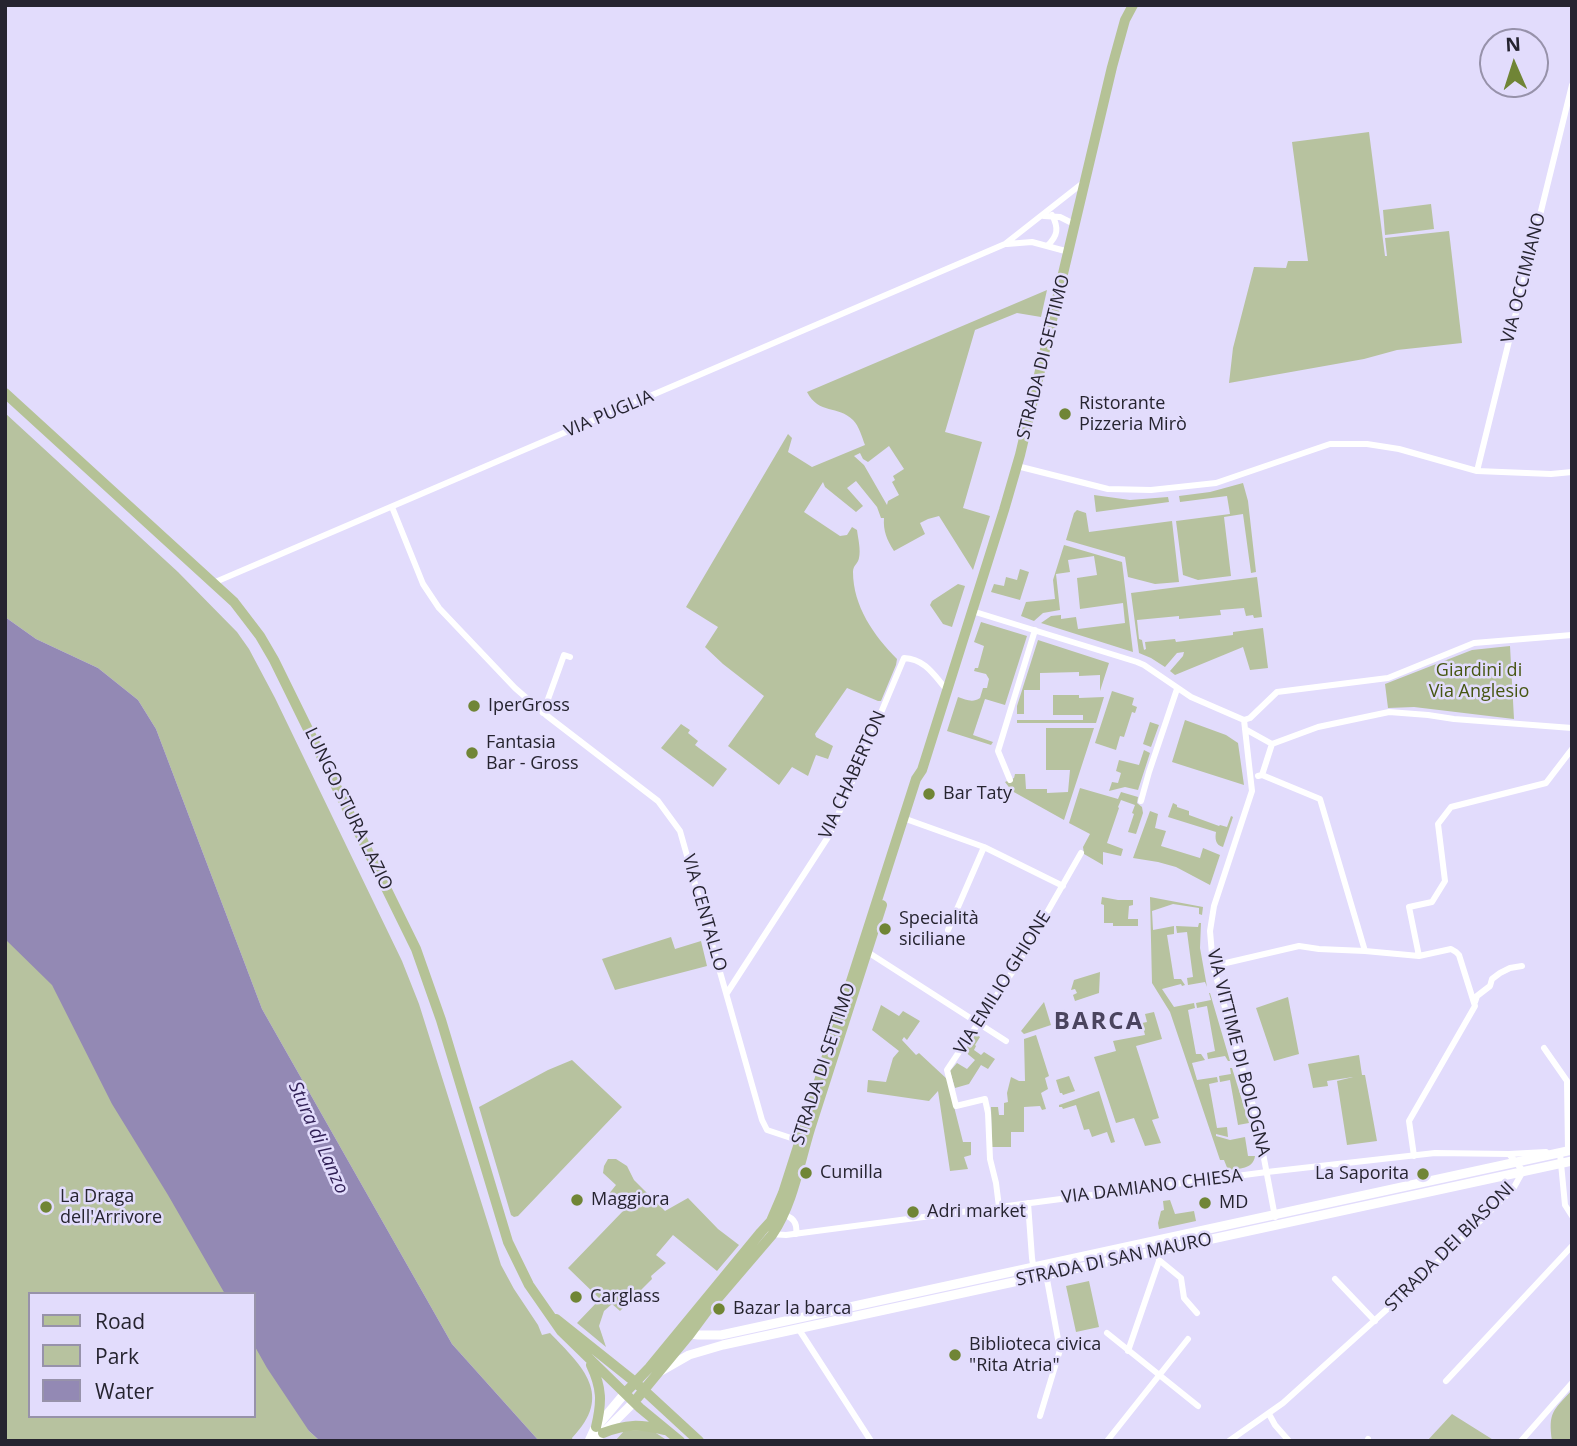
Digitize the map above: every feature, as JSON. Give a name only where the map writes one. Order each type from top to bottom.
[{"type":"main road","name":"STRADA DI SETTIMO","points":[[644,1391],[767,1234],[779,1214],[782,1193],[802,1142],[906,819],[916,779],[922,771],[1017,466],[1125,20],[1125,5]]},
{"type":"main road","name":"STRADA DI SETTIMO","points":[[1125,20],[1133,5]]},
{"type":"main road","name":"LUNGO STURA LAZIO","points":[[5,393],[213,583],[260,636],[405,926],[430,985],[508,1242],[529,1285],[561,1331],[634,1402],[680,1441]]},
{"type":"main road","name":"STRADA DI SAN MAURO","points":[[1565,1154],[1572,1161]]},
{"type":"main road","name":"STRADA DI SAN MAURO","points":[[660,1372],[690,1355],[723,1345],[1275,1213],[1565,1154]]},
{"type":"main road","name":"STRADA DI SAN MAURO","points":[[678,1333],[715,1335],[1034,1272],[1046,1274],[1158,1256],[1277,1226],[1523,1171],[1565,1154]]},
{"type":"main road","name":"STRADA DI SETTIMO","points":[[635,1382],[767,1234]]},
{"type":"main road","name":"LUNGO STURA LAZIO","points":[[550,1314],[635,1382],[699,1441]]},
{"type":"main road","points":[[703,1317],[706,1329],[715,1335]]},
{"type":"main road","points":[[588,1358],[600,1385],[600,1430]]},
{"type":"main road","points":[[590,1441],[635,1382]]},
{"type":"main road","points":[[600,1430],[644,1391]]},
{"type":"main road","points":[[600,1430],[641,1425],[668,1431]]},
{"type":"street","name":"VIA OCCIMIANO","points":[[1477,471],[1572,85]]},
{"type":"street","name":"VIA PUGLIA","points":[[213,583],[1005,244],[1086,181]]},
{"type":"street","points":[[1047,246],[1054,240],[1057,231],[1052,215]]},
{"type":"street","points":[[1042,216],[1060,217],[1076,225]]},
{"type":"street","name":"VIA PUGLIA","points":[[1005,244],[1032,242],[1069,252]]},
{"type":"street","points":[[1017,466],[1108,489],[1151,490],[1216,483],[1330,444],[1367,444],[1399,449],[1477,471],[1551,474],[1572,472]]},
{"type":"street","name":"VIA CENTALLO","points":[[392,507],[423,584],[439,608],[509,682],[543,713],[658,801],[680,831],[762,1120],[767,1130],[802,1142]]},
{"type":"street","points":[[972,611],[1144,665],[1191,697],[1244,720],[1251,718],[1277,692],[1388,678],[1474,643],[1572,635]]},
{"type":"street","points":[[1010,780],[998,751],[1035,630]]},
{"type":"street","points":[[543,713],[564,655],[570,657]]},
{"type":"street","name":"VIA CHABERTON","points":[[727,993],[830,834],[904,658],[925,664],[947,690]]},
{"type":"street","points":[[1141,801],[1177,689]]},
{"type":"street","points":[[1245,729],[1272,744],[1318,727],[1389,712],[1572,728]]},
{"type":"street","name":"VIA VITTIME DI BOLOGNA","points":[[1244,720],[1252,791],[1215,900],[1211,919],[1211,953],[1256,1116],[1277,1226]]},
{"type":"street","points":[[1262,775],[1272,744]]},
{"type":"street","points":[[1419,956],[1409,907],[1432,902],[1445,881],[1438,824],[1451,807],[1546,783],[1572,749]]},
{"type":"street","points":[[1251,775],[1262,775],[1320,799],[1365,951]]},
{"type":"street","points":[[906,819],[984,847],[1063,886]]},
{"type":"street","points":[[948,930],[984,847]]},
{"type":"street","name":"VIA EMILIO GHIONE","points":[[999,1207],[990,1159],[985,1100],[956,1106],[947,1070],[1017,965],[1081,853]]},
{"type":"street","points":[[1281,939],[1281,950]]},
{"type":"street","points":[[1213,966],[1299,946],[1319,950],[1419,956],[1451,949],[1459,955],[1475,1006]]},
{"type":"street","points":[[864,950],[1006,1041]]},
{"type":"street","points":[[1414,1156],[1409,1121],[1475,1006],[1476,996],[1490,986],[1492,979],[1510,968],[1522,966]]},
{"type":"street","points":[[1544,1048],[1567,1081],[1566,1205],[1572,1216]]},
{"type":"street","name":"VIA DAMIANO CHIESA","points":[[767,1234],[796,1234],[1267,1172],[1435,1153],[1565,1154]]},
{"type":"street","points":[[1509,1154],[1523,1171]]},
{"type":"street","name":"STRADA DEI BIASONI","points":[[1229,1441],[1269,1414],[1375,1321],[1513,1189],[1523,1171]]},
{"type":"street","points":[[1028,1203],[1034,1272]]},
{"type":"street","points":[[779,1214],[790,1217],[796,1224],[796,1234]]},
{"type":"street","points":[[1446,1381],[1572,1246]]},
{"type":"street","points":[[1128,1351],[1158,1256],[1181,1278],[1184,1298],[1197,1312]]},
{"type":"street","points":[[1040,1416],[1060,1350],[1046,1274]]},
{"type":"street","name":"STRADA DEI BIASONI","points":[[1335,1279],[1375,1321]]},
{"type":"street","points":[[794,1319],[871,1441]]},
{"type":"street","points":[[1107,1333],[1198,1406]]},
{"type":"street","points":[[1107,1441],[1188,1339]]},
{"type":"street","points":[[1521,1441],[1572,1384]]},
{"type":"street","points":[[1269,1414],[1275,1426],[1289,1441]]},
{"type":"green space","points":[[1369,132],[1385,256],[1385,238],[1449,231],[1462,343],[1397,350],[1364,359],[1229,383],[1233,348],[1254,267],[1286,268],[1288,261],[1308,261],[1292,142]]},
{"type":"green space","points":[[1431,204],[1434,229],[1385,235],[1383,210]]},
{"type":"green space","points":[[1047,290],[1041,317],[1017,313],[975,330],[945,432],[982,442],[963,508],[990,516],[973,570],[939,516],[920,523],[925,534],[894,551],[886,535],[884,518],[881,518],[877,507],[856,481],[847,488],[863,506],[856,512],[825,487],[823,482],[804,512],[840,536],[847,535],[852,527],[857,530],[860,555],[853,572],[857,597],[866,620],[897,659],[881,701],[847,688],[815,734],[833,746],[828,759],[816,755],[808,776],[792,767],[779,785],[728,746],[764,696],[705,647],[718,627],[686,607],[788,434],[792,438],[788,452],[812,467],[865,445],[853,420],[847,415],[817,404],[807,392]],"holes":[[[889,446],[904,469],[893,476],[895,480],[892,482],[899,495],[888,501],[887,505],[864,465],[854,456],[860,453],[868,462]]]},
{"type":"green space","points":[[5,413],[178,572],[237,632],[249,649],[402,961],[419,1004],[501,1265],[542,1335],[550,1333],[583,1370],[589,1382],[591,1408],[584,1423],[572,1438],[573,1441],[539,1441],[452,1344],[262,1009],[156,729],[138,700],[98,668],[36,639],[5,617]]},
{"type":"green space","points":[[1243,483],[1248,501],[1256,572],[1251,573],[1243,514],[1224,517],[1231,576],[1198,580],[1183,575],[1176,521],[1230,514],[1227,496],[1180,502],[1179,496],[1210,492]]},
{"type":"green space","points":[[1094,495],[1130,500],[1168,497],[1169,502],[1096,512]]},
{"type":"green space","points":[[1077,510],[1086,513],[1089,532],[1172,521],[1179,582],[1155,584],[1128,577],[1125,557],[1066,540]]},
{"type":"green space","points":[[1064,545],[1122,562],[1133,652],[1041,623],[1051,616],[1061,615],[1061,619],[1076,617],[1078,629],[1125,623],[1123,603],[1080,609],[1077,578],[1097,575],[1094,556],[1068,560],[1070,572],[1056,574],[1060,610],[1043,613],[1034,621],[1021,616],[1026,602],[1055,599],[1053,580]]},
{"type":"green space","points":[[1020,569],[1029,572],[1020,600],[991,592],[994,584],[1004,586],[1006,577],[1017,580]]},
{"type":"green space","points":[[1257,577],[1262,617],[1246,616],[1244,608],[1220,610],[1221,615],[1137,620],[1139,639],[1142,640],[1144,650],[1145,642],[1175,639],[1176,642],[1233,635],[1233,632],[1263,628],[1268,668],[1250,670],[1243,647],[1175,675],[1170,671],[1184,652],[1177,653],[1165,667],[1139,653],[1131,593]]},
{"type":"green space","points":[[958,584],[965,586],[952,627],[943,624],[930,605]]},
{"type":"green space","points":[[981,622],[1027,636],[1005,705],[985,699],[973,735],[993,742],[991,745],[947,731],[958,697],[975,700],[980,698],[983,688],[987,688],[989,679],[986,674],[974,671],[978,668],[984,646],[974,642]]},
{"type":"green space","points":[[1038,640],[1109,663],[1100,691],[1100,675],[1079,676],[1079,672],[1040,673],[1040,690],[1024,690],[1024,714],[1017,714],[1017,706]]},
{"type":"green space","name":"Giardini di Via Anglesio","points":[[1510,646],[1514,719],[1414,707],[1388,708],[1385,684],[1472,650]]},
{"type":"green space","points":[[1112,691],[1134,698],[1132,705],[1137,707],[1135,713],[1132,712],[1124,737],[1120,736],[1116,750],[1095,743]]},
{"type":"green space","points":[[1053,695],[1104,697],[1096,723],[1017,723],[1017,720],[1083,720],[1083,715],[1053,715]]},
{"type":"green space","points":[[1185,720],[1226,735],[1238,743],[1244,785],[1172,762]]},
{"type":"green space","points":[[1150,722],[1159,725],[1151,747],[1143,744]]},
{"type":"green space","points":[[681,724],[690,730],[688,733],[698,741],[695,745],[727,769],[713,787],[661,748]]},
{"type":"green space","points":[[1046,728],[1094,728],[1064,820],[1012,791],[1005,782],[1014,778],[1015,774],[1025,774],[1026,789],[1047,789],[1047,793],[1068,792],[1070,770],[1046,770]]},
{"type":"green space","points":[[1144,750],[1150,753],[1138,790],[1125,787],[1109,791],[1112,782],[1118,783],[1121,773],[1116,771],[1119,760],[1139,765]]},
{"type":"green space","points":[[1080,788],[1118,799],[1121,792],[1138,797],[1137,803],[1142,807],[1143,813],[1136,834],[1128,832],[1135,805],[1121,800],[1107,843],[1123,849],[1121,856],[1103,852],[1103,865],[1084,854],[1083,847],[1090,834],[1069,823]]},
{"type":"green space","points":[[1173,803],[1189,811],[1189,815],[1219,826],[1227,827],[1231,816],[1233,817],[1223,847],[1217,843],[1216,832],[1168,817]]},
{"type":"green space","points":[[1150,811],[1158,814],[1155,828],[1166,831],[1161,846],[1200,858],[1203,848],[1220,855],[1210,885],[1176,867],[1133,858]]},
{"type":"green space","points":[[1102,897],[1133,900],[1133,905],[1129,906],[1128,919],[1138,919],[1138,926],[1113,926],[1113,923],[1104,923]]},
{"type":"green space","points":[[1150,897],[1203,907],[1202,915],[1199,914],[1199,908],[1173,904],[1152,911],[1153,930],[1174,926],[1174,934],[1167,935],[1174,979],[1181,979],[1185,985],[1162,989],[1174,1007],[1194,1003],[1195,1008],[1188,1010],[1196,1054],[1201,1054],[1205,1060],[1192,1063],[1197,1080],[1217,1077],[1218,1082],[1209,1084],[1217,1128],[1227,1127],[1228,1137],[1216,1136],[1230,1140],[1245,1137],[1248,1156],[1255,1156],[1254,1161],[1245,1168],[1228,1170],[1224,1160],[1220,1160],[1170,1012],[1152,983]]},
{"type":"green space","points":[[5,916],[185,1030],[309,1431],[320,1441],[5,1441]]},
{"type":"green space","points":[[1199,923],[1200,948],[1207,987],[1205,982],[1188,985],[1187,978],[1193,977],[1187,932],[1177,933],[1176,926],[1198,927]]},
{"type":"green space","points":[[671,937],[675,949],[701,941],[707,966],[615,990],[602,959]]},
{"type":"green space","points":[[1100,972],[1099,993],[1075,1001],[1073,995],[1077,993],[1075,989],[1071,990],[1074,980]]},
{"type":"green space","points":[[1209,993],[1230,1061],[1225,1056],[1208,1059],[1207,1053],[1215,1051],[1207,1006],[1197,1008],[1196,1003],[1211,1000]]},
{"type":"green space","points":[[1288,997],[1299,1054],[1274,1061],[1256,1008]]},
{"type":"green space","points":[[1044,1002],[1051,1025],[1024,1034],[1021,1031]]},
{"type":"green space","points":[[881,1005],[899,1016],[903,1011],[920,1021],[907,1040],[904,1037],[902,1040],[916,1055],[919,1053],[947,1079],[963,1142],[971,1142],[971,1155],[964,1157],[968,1169],[950,1171],[938,1091],[929,1101],[867,1092],[868,1080],[886,1082],[893,1058],[899,1051],[872,1030]]},
{"type":"green space","points":[[1154,1012],[1162,1039],[1136,1046],[1159,1118],[1152,1120],[1161,1143],[1145,1146],[1134,1118],[1116,1123],[1094,1057],[1116,1051],[1113,1041],[1145,1035],[1142,1023],[1147,1022],[1145,1014]]},
{"type":"green space","points":[[976,1034],[980,1037],[974,1050],[981,1055],[984,1052],[995,1059],[988,1069],[981,1065],[969,1084],[955,1088],[950,1071],[957,1063],[967,1069],[975,1060],[964,1051]]},
{"type":"green space","points":[[1036,1035],[1049,1076],[1045,1078],[1048,1089],[1041,1093],[1046,1109],[1042,1110],[1040,1106],[1024,1107],[1024,1132],[1011,1132],[1011,1147],[992,1147],[991,1107],[998,1107],[999,1115],[1004,1115],[1004,1103],[1008,1102],[1011,1077],[1025,1081],[1024,1039]]},
{"type":"green space","points":[[1359,1055],[1377,1141],[1347,1145],[1337,1081],[1353,1077],[1327,1081],[1328,1086],[1313,1088],[1308,1064]]},
{"type":"green space","points":[[572,1060],[622,1107],[518,1216],[514,1217],[511,1215],[479,1107]]},
{"type":"green space","points":[[1230,1068],[1249,1123],[1238,1125],[1230,1080],[1220,1082],[1219,1076],[1231,1074]]},
{"type":"green space","points":[[1069,1076],[1075,1091],[1063,1095],[1056,1080]]},
{"type":"green space","points":[[1099,1091],[1115,1142],[1111,1143],[1107,1132],[1092,1137],[1089,1129],[1084,1130],[1076,1105],[1063,1109],[1059,1107]]},
{"type":"green space","points":[[608,1159],[616,1159],[627,1166],[634,1180],[665,1211],[688,1198],[718,1229],[739,1245],[717,1271],[673,1235],[656,1255],[666,1263],[651,1276],[652,1279],[620,1311],[612,1304],[604,1311],[599,1326],[606,1347],[577,1323],[600,1299],[568,1268],[624,1210],[608,1195],[616,1185],[603,1173]]},
{"type":"green space","points":[[1170,1200],[1175,1214],[1194,1211],[1196,1221],[1159,1229],[1161,1211],[1164,1210],[1163,1201]]},
{"type":"green space","points":[[1089,1281],[1099,1327],[1076,1332],[1066,1286]]},
{"type":"green space","points":[[1572,1390],[1572,1441],[1552,1441],[1553,1413]]},
{"type":"green space","points":[[1452,1414],[1495,1441],[1427,1441]]},
{"type":"green space","points":[[625,1430],[653,1431],[668,1441],[615,1441]]},
{"type":"water","name":"Stura di Lanzo","points":[[5,617],[36,639],[98,668],[138,700],[156,729],[262,1009],[452,1344],[539,1441],[320,1441],[309,1431],[256,1349],[256,1292],[224,1292],[112,1104],[52,985],[5,939]]},
{"type":"place","name":"Ristorante Pizzeria Mirò","points":[[1065,414]]},
{"type":"place","name":"IperGross","points":[[474,706]]},
{"type":"place","name":"Fantasia Bar - Gross","points":[[472,753]]},
{"type":"place","name":"Bar Taty","points":[[929,794]]},
{"type":"place","name":"Specialità siciliane","points":[[885,929]]},
{"type":"place","name":"Cumilla","points":[[806,1173]]},
{"type":"place","name":"La Saporita","points":[[1423,1174]]},
{"type":"place","name":"Maggiora","points":[[577,1200]]},
{"type":"place","name":"MD","points":[[1205,1203]]},
{"type":"place","name":"La Draga dell'Arrivore","points":[[46,1207]]},
{"type":"place","name":"Adri market","points":[[913,1212]]},
{"type":"place","name":"Carglass","points":[[576,1297]]},
{"type":"place","name":"Bazar la barca","points":[[719,1309]]},
{"type":"place","name":"Biblioteca civica \"Rita Atria\"","points":[[955,1355]]},
{"type":"district","name":"BARCA","points":[[1099,1022]]}]
